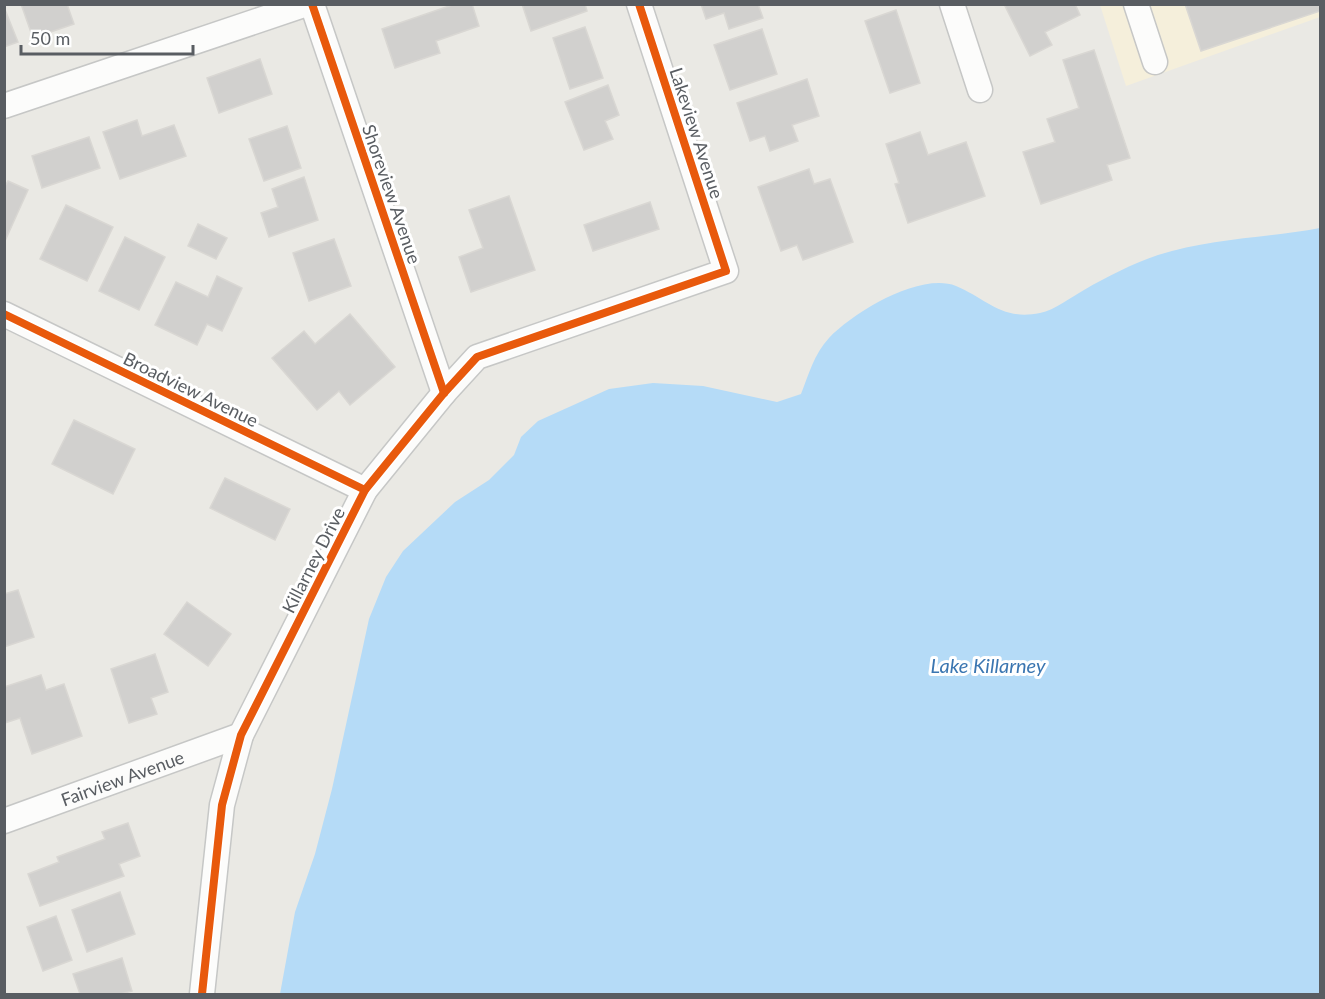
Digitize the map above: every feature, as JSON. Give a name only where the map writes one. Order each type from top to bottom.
[{"type":"street","points":[[4,106],[307,4]]},
{"type":"street","name":"Shoreview Avenue","points":[[312,4],[444,393]]},
{"type":"street","name":"Lakeview Avenue","points":[[639,4],[726,271]]},
{"type":"street","points":[[952,4],[980,90]]},
{"type":"street","points":[[1136,4],[1155,62]]},
{"type":"street","name":"Killarney Drive","points":[[202,994],[222,805],[241,735],[365,490],[444,393],[477,357],[726,271]]},
{"type":"street","name":"Broadview Avenue","points":[[4,314],[365,490]]},
{"type":"street","name":"Fairview Avenue","points":[[4,821],[241,735]]},
{"type":"shaded area","points":[[1100,5],[1320,5],[1320,17],[1126,86]]},
{"type":"water","name":"Lake Killarney","points":[[1320,228],[1320,994],[280,994],[295,912],[315,854],[332,789],[369,619],[386,577],[403,551],[455,502],[489,480],[514,455],[521,437],[538,421],[609,389],[653,383],[703,386],[777,402],[801,394],[812,364],[829,338],[871,306],[907,289],[941,283],[956,286],[995,307],[1015,314],[1027,315],[1046,311],[1139,262],[1178,249]]},
{"type":"building","points":[[21,4],[67,4],[74,24],[33,38]]},
{"type":"building","points":[[455,4],[472,4],[479,26],[436,41],[440,53],[395,68],[382,29]]},
{"type":"building","points":[[522,4],[585,4],[587,11],[531,31]]},
{"type":"building","points":[[701,4],[758,4],[763,18],[729,29],[724,13],[706,19]]},
{"type":"building","points":[[1004,4],[1075,4],[1080,15],[1045,32],[1052,45],[1030,56]]},
{"type":"building","points":[[1185,4],[1320,4],[1320,11],[1201,51]]},
{"type":"building","points":[[4,7],[18,42],[4,47]]},
{"type":"building","points":[[896,10],[920,83],[890,93],[865,21]]},
{"type":"building","points":[[585,27],[603,78],[570,89],[553,38]]},
{"type":"building","points":[[762,29],[777,74],[730,90],[714,45]]},
{"type":"building","points":[[1094,50],[1130,158],[1107,165],[1112,180],[1041,204],[1023,152],[1055,142],[1047,119],[1079,108],[1063,60]]},
{"type":"building","points":[[260,59],[272,94],[219,113],[207,78]]},
{"type":"building","points":[[807,79],[819,116],[792,125],[798,141],[770,151],[765,136],[750,141],[737,103]]},
{"type":"building","points":[[608,85],[619,115],[605,121],[613,139],[584,150],[565,102]]},
{"type":"building","points":[[137,120],[142,136],[174,125],[186,156],[120,179],[103,132]]},
{"type":"building","points":[[287,126],[301,168],[264,181],[249,139]]},
{"type":"building","points":[[920,132],[928,155],[966,142],[985,196],[908,223],[895,184],[899,183],[886,144]]},
{"type":"building","points":[[89,137],[100,168],[42,188],[32,156]]},
{"type":"building","points":[[809,169],[814,184],[830,179],[853,242],[803,260],[797,245],[781,251],[758,187]]},
{"type":"building","points":[[304,177],[318,220],[269,237],[261,213],[278,207],[272,189]]},
{"type":"building","points":[[8,181],[28,190],[5,241],[4,188]]},
{"type":"building","points":[[509,196],[535,270],[471,292],[459,257],[483,248],[469,210]]},
{"type":"building","points":[[650,202],[659,229],[593,251],[584,225]]},
{"type":"building","points":[[66,205],[113,227],[87,281],[40,259]]},
{"type":"building","points":[[198,224],[227,238],[216,259],[188,246]]},
{"type":"building","points":[[125,237],[165,257],[139,310],[99,291]]},
{"type":"building","points":[[334,239],[351,286],[309,301],[293,253]]},
{"type":"building","points":[[217,276],[242,288],[222,331],[207,324],[197,345],[155,325],[176,282],[208,297]]},
{"type":"building","points":[[350,314],[395,367],[350,405],[339,391],[317,410],[272,358],[304,331],[315,344]]},
{"type":"building","points":[[74,420],[135,449],[113,494],[52,464]]},
{"type":"building","points":[[225,478],[290,509],[275,540],[210,508]]},
{"type":"building","points":[[18,590],[34,637],[4,647],[4,594]]},
{"type":"building","points":[[187,602],[231,634],[208,666],[164,634]]},
{"type":"building","points":[[155,654],[168,692],[151,698],[157,714],[129,723],[111,669]]},
{"type":"building","points":[[41,675],[46,690],[64,684],[82,736],[32,754],[20,718],[5,723],[4,687]]},
{"type":"building","points":[[128,823],[140,856],[119,864],[124,876],[40,906],[28,874],[59,862],[57,857],[105,839],[102,832]]},
{"type":"building","points":[[120,892],[135,934],[87,952],[72,910]]},
{"type":"building","points":[[56,916],[72,960],[43,971],[27,927]]},
{"type":"building","points":[[122,958],[132,991],[121,994],[80,994],[73,974]]},
{"type":"cycle path","points":[[312,4],[444,393]]},
{"type":"cycle path","points":[[202,994],[222,805],[241,735],[365,490],[444,393],[477,357],[726,271],[639,4]]},
{"type":"cycle path","points":[[4,314],[365,490]]}]
